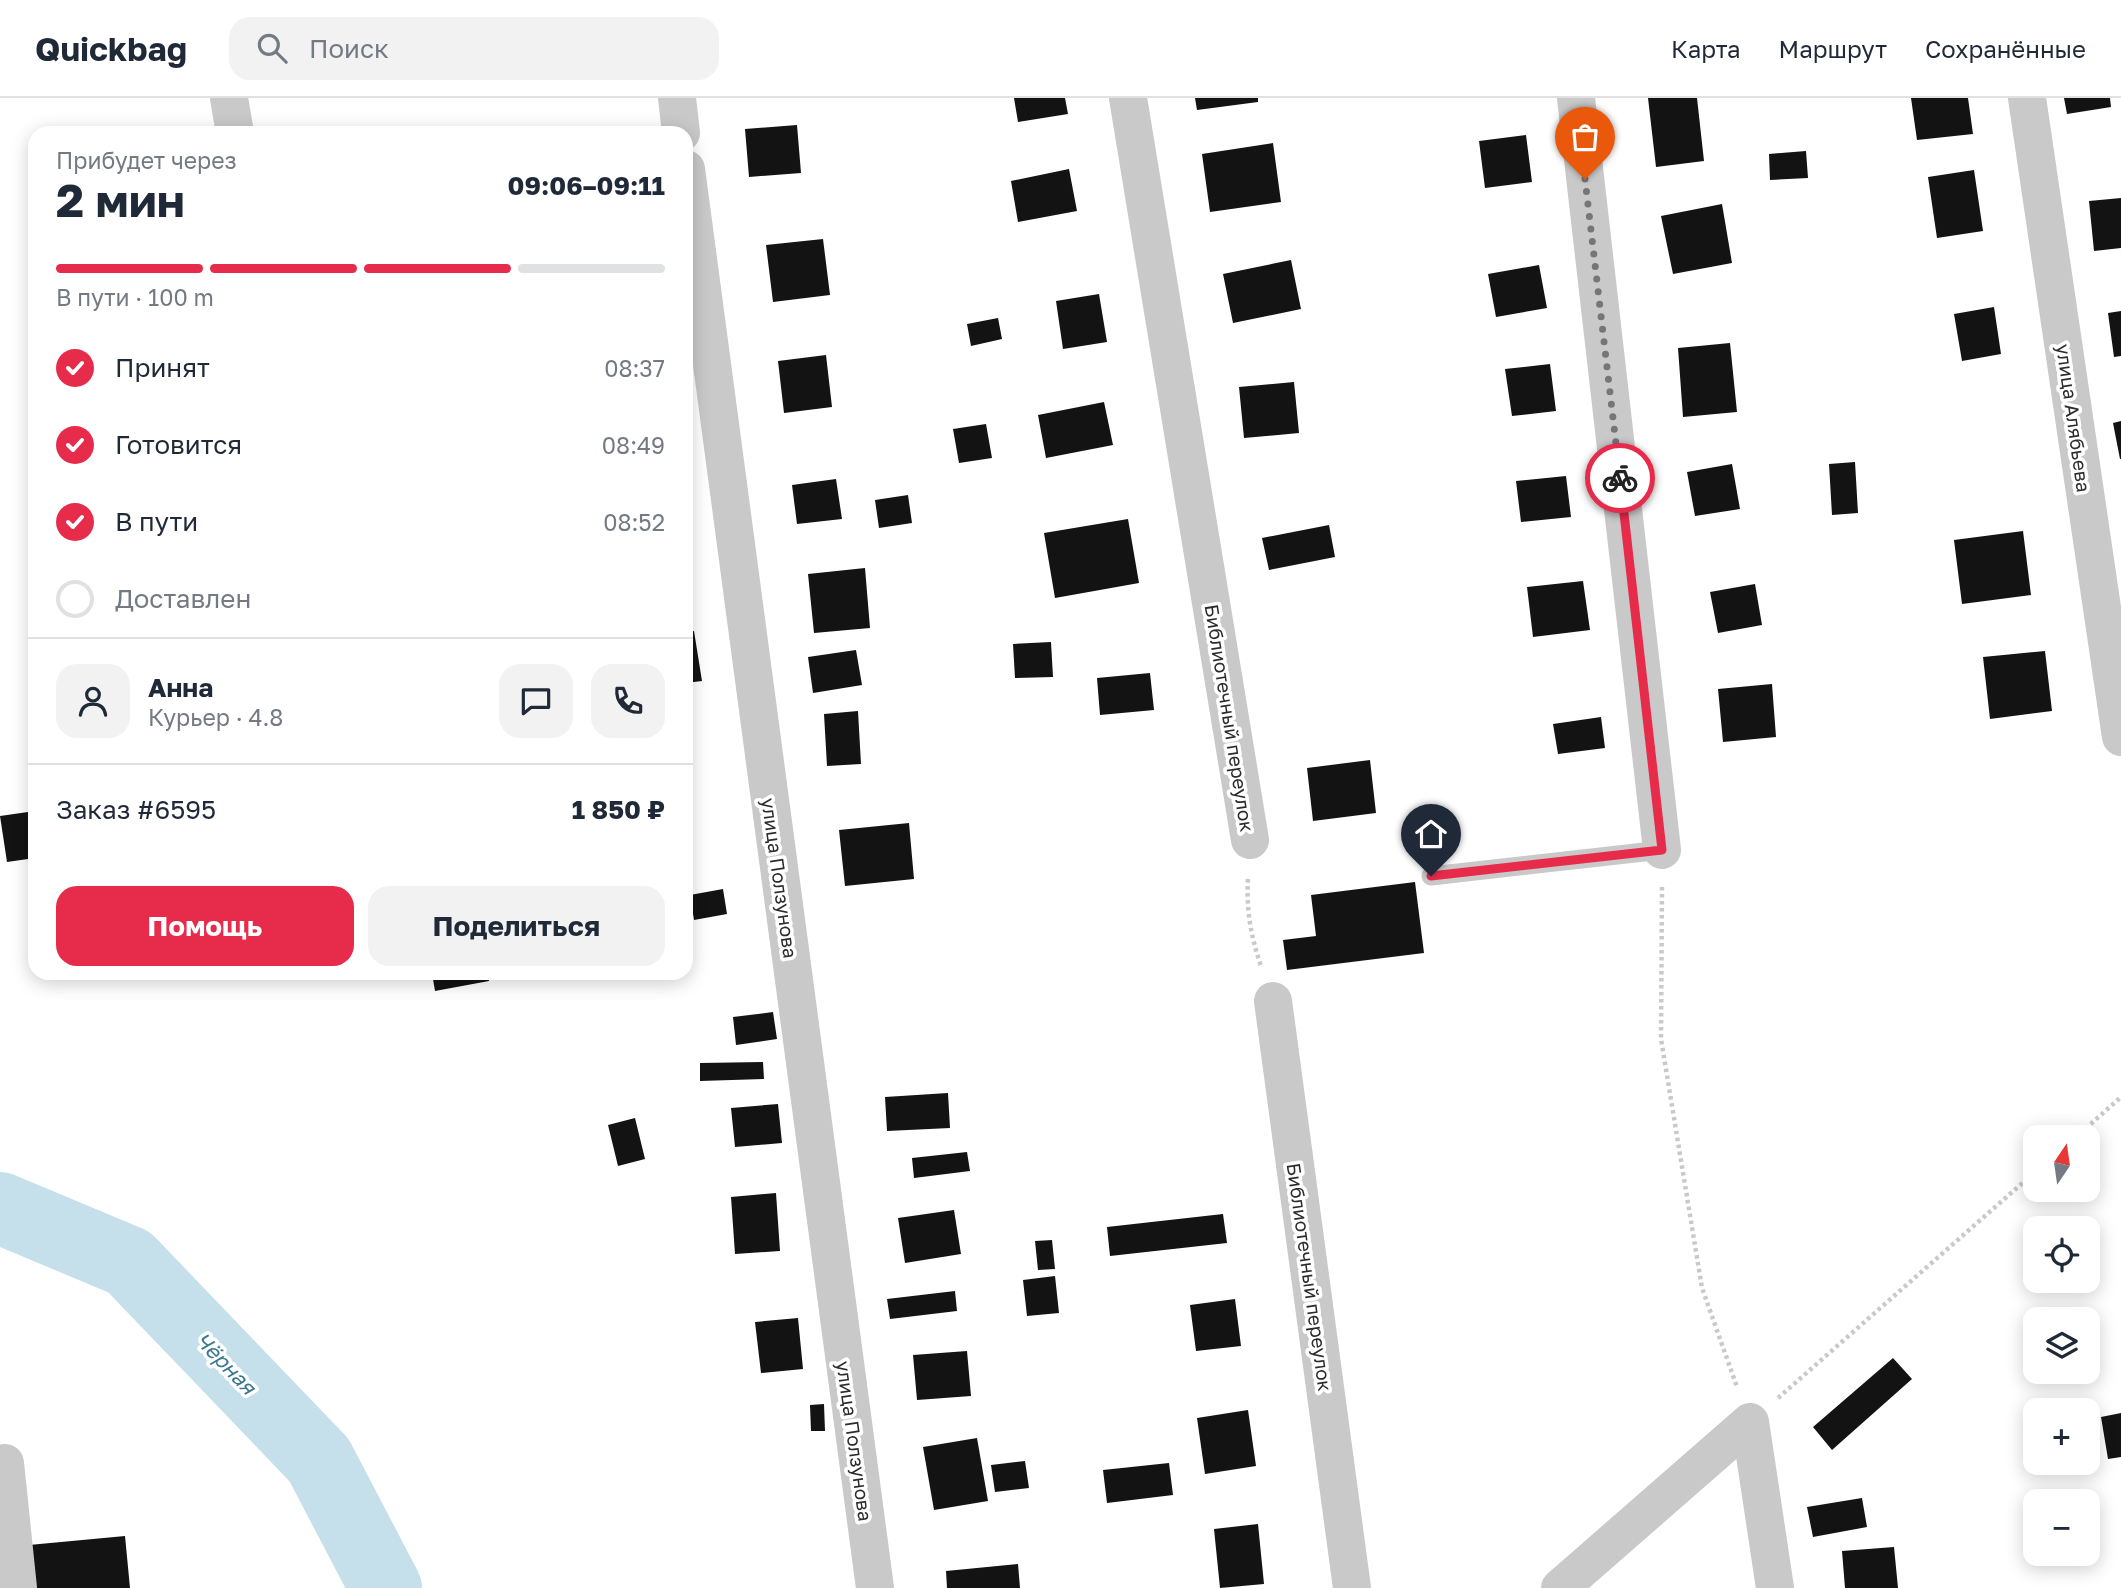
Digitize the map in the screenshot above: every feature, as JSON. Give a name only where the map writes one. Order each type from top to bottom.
[{"type":"street","points":[[229,98],[234,126]]},
{"type":"street","points":[[677,98],[680,126]]},
{"type":"street","name":"Библиотечный переулок","points":[[1128,98],[1250,840]]},
{"type":"street","points":[[1576,98],[1662,850]]},
{"type":"street","name":"улица Алябьева","points":[[2027,98],[2121,737]]},
{"type":"street","name":"улица Ползунова","points":[[693,222],[875,1588]]},
{"type":"street","name":"Библиотечный переулок","points":[[1273,1000],[1352,1588]]},
{"type":"street","points":[[1560,1588],[1750,1422]]},
{"type":"street","points":[[1750,1422],[1775,1588]]},
{"type":"street","points":[[5,1463],[18,1588]]},
{"type":"lane","points":[[1431,876],[1662,850]]},
{"type":"path","name":"Библиотечный переулок","points":[[1250,840],[1248,916],[1254,945],[1273,1000]]},
{"type":"path","points":[[1662,850],[1661,1039],[1702,1288],[1750,1422],[2023,1183]]},
{"type":"path","points":[[2090,1125],[2121,1097]]},
{"type":"building","points":[[1014,98],[1065,98],[1068,114],[1018,122]]},
{"type":"building","points":[[1195,98],[1258,98],[1258,102],[1197,110]]},
{"type":"building","points":[[1648,98],[1697,98],[1704,161],[1656,167]]},
{"type":"building","points":[[1911,98],[1968,98],[1973,134],[1917,140]]},
{"type":"building","points":[[2064,98],[2110,98],[2111,107],[2067,114]]},
{"type":"building","points":[[797,125],[801,173],[749,177],[745,129]]},
{"type":"building","points":[[1526,135],[1532,182],[1485,188],[1479,141]]},
{"type":"building","points":[[1273,143],[1281,202],[1210,212],[1202,154]]},
{"type":"building","points":[[1806,151],[1808,178],[1770,180],[1769,154]]},
{"type":"building","points":[[1069,169],[1077,211],[1018,222],[1011,181]]},
{"type":"building","points":[[1974,170],[1983,231],[1937,238],[1928,177]]},
{"type":"building","points":[[2121,198],[2121,248],[2094,251],[2089,201]]},
{"type":"building","points":[[1722,204],[1732,263],[1673,274],[1661,216]]},
{"type":"building","points":[[823,239],[830,295],[773,302],[766,245]]},
{"type":"building","points":[[1291,260],[1301,309],[1233,323],[1223,274]]},
{"type":"building","points":[[1539,265],[1547,308],[1496,317],[1488,274]]},
{"type":"building","points":[[1099,294],[1107,342],[1063,349],[1056,301]]},
{"type":"building","points":[[1994,307],[2001,354],[1962,361],[1954,314]]},
{"type":"building","points":[[2121,311],[2121,356],[2114,357],[2108,313]]},
{"type":"building","points":[[998,318],[1002,339],[971,346],[967,324]]},
{"type":"building","points":[[1730,343],[1737,412],[1683,417],[1678,348]]},
{"type":"building","points":[[826,355],[832,407],[784,413],[778,361]]},
{"type":"building","points":[[1550,364],[1556,411],[1512,416],[1505,369]]},
{"type":"building","points":[[1294,382],[1299,433],[1244,438],[1239,387]]},
{"type":"building","points":[[1104,402],[1113,445],[1046,458],[1038,415]]},
{"type":"building","points":[[2121,421],[2121,459],[2120,459],[2113,423]]},
{"type":"building","points":[[986,424],[992,458],[959,463],[953,429]]},
{"type":"building","points":[[1855,462],[1858,513],[1832,515],[1829,464]]},
{"type":"building","points":[[1732,464],[1740,509],[1695,516],[1687,472]]},
{"type":"building","points":[[1566,476],[1571,517],[1521,522],[1516,481]]},
{"type":"building","points":[[836,479],[842,519],[797,524],[792,485]]},
{"type":"building","points":[[908,495],[912,523],[879,528],[875,500]]},
{"type":"building","points":[[1128,519],[1139,583],[1055,598],[1044,533]]},
{"type":"building","points":[[1329,525],[1335,557],[1269,570],[1262,538]]},
{"type":"building","points":[[2023,531],[2031,595],[1962,604],[1954,540]]},
{"type":"building","points":[[865,568],[870,628],[814,633],[808,574]]},
{"type":"building","points":[[1583,581],[1590,630],[1533,637],[1527,587]]},
{"type":"building","points":[[1755,584],[1762,625],[1718,633],[1710,592]]},
{"type":"building","points":[[693,631],[702,681],[693,682]]},
{"type":"building","points":[[1051,642],[1053,677],[1015,678],[1013,644]]},
{"type":"building","points":[[856,650],[862,685],[813,693],[808,657]]},
{"type":"building","points":[[2045,651],[2052,711],[1990,719],[1983,657]]},
{"type":"building","points":[[1150,673],[1154,710],[1100,715],[1097,678]]},
{"type":"building","points":[[1772,684],[1776,737],[1723,742],[1718,689]]},
{"type":"building","points":[[858,711],[861,764],[827,766],[824,714]]},
{"type":"building","points":[[1601,717],[1605,748],[1558,754],[1553,724]]},
{"type":"building","points":[[1370,760],[1376,813],[1313,821],[1307,768]]},
{"type":"building","points":[[28,812],[28,859],[7,862],[0,816]]},
{"type":"building","points":[[909,823],[914,879],[845,886],[839,830]]},
{"type":"building","points":[[1415,882],[1424,953],[1287,970],[1283,940],[1316,936],[1311,895]]},
{"type":"building","points":[[723,889],[727,914],[694,920],[693,894]]},
{"type":"building","points":[[433,980],[489,981],[435,991]]},
{"type":"building","points":[[773,1012],[777,1039],[736,1045],[733,1017]]},
{"type":"building","points":[[763,1062],[764,1079],[700,1081],[700,1063]]},
{"type":"building","points":[[948,1093],[950,1128],[887,1131],[885,1097]]},
{"type":"building","points":[[778,1104],[782,1143],[735,1147],[731,1108]]},
{"type":"building","points":[[635,1118],[645,1159],[618,1166],[608,1125]]},
{"type":"building","points":[[967,1152],[970,1171],[914,1178],[912,1158]]},
{"type":"building","points":[[776,1193],[780,1251],[735,1254],[731,1197]]},
{"type":"building","points":[[954,1210],[961,1254],[905,1263],[898,1218]]},
{"type":"building","points":[[1223,1214],[1227,1243],[1110,1256],[1107,1227]]},
{"type":"building","points":[[1052,1240],[1055,1269],[1038,1270],[1035,1241]]},
{"type":"building","points":[[1055,1276],[1059,1313],[1027,1316],[1023,1280]]},
{"type":"building","points":[[955,1291],[957,1311],[890,1319],[887,1299]]},
{"type":"building","points":[[1235,1299],[1241,1346],[1196,1351],[1190,1305]]},
{"type":"building","points":[[798,1318],[803,1369],[761,1373],[755,1322]]},
{"type":"building","points":[[967,1351],[971,1396],[917,1400],[913,1355]]},
{"type":"building","points":[[1893,1358],[1912,1379],[1832,1450],[1813,1427]]},
{"type":"building","points":[[824,1404],[825,1431],[811,1431],[810,1405]]},
{"type":"building","points":[[1248,1410],[1256,1466],[1205,1474],[1197,1418]]},
{"type":"building","points":[[2121,1413],[2121,1457],[2108,1459],[2101,1417]]},
{"type":"building","points":[[977,1438],[988,1501],[934,1510],[923,1447]]},
{"type":"building","points":[[1025,1461],[1029,1488],[995,1492],[991,1465]]},
{"type":"building","points":[[1169,1463],[1173,1495],[1107,1503],[1103,1470]]},
{"type":"building","points":[[1862,1498],[1867,1527],[1813,1537],[1807,1507]]},
{"type":"building","points":[[1258,1524],[1264,1584],[1220,1588],[1214,1529]]},
{"type":"building","points":[[125,1536],[130,1588],[33,1588],[29,1545]]},
{"type":"building","points":[[1894,1547],[1898,1588],[1845,1588],[1842,1551]]},
{"type":"building","points":[[1018,1564],[1020,1588],[947,1588],[946,1571]]},
{"type":"waterway","name":"Чёрная","points":[[0,1208],[129,1262],[319,1460],[386,1588]]},
{"type":"way so far","points":[[1585,179],[1620,478]]},
{"type":"route","points":[[1431,876],[1662,850],[1620,478]]}]
